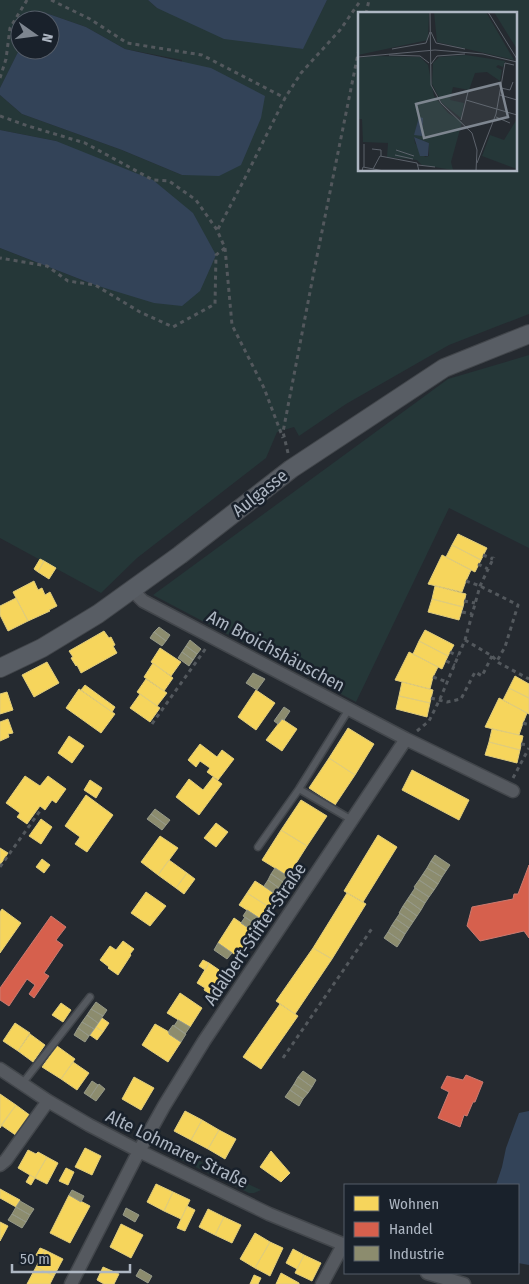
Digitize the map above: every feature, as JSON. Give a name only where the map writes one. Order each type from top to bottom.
[{"type":"main road","name":"Aulgasse","points":[[0,668],[42,648],[98,614],[291,469],[444,368],[529,334]]},
{"type":"street","name":"Am Broichshäuschen","points":[[132,590],[142,601],[406,739],[508,789]]},
{"type":"street","name":"Adalbert-Stifter-Straße","points":[[71,1284],[138,1151],[164,1106],[204,1041],[406,739]]},
{"type":"street","name":"Alte Lohmarer Straße","points":[[0,1069],[48,1101],[138,1151],[269,1214],[344,1245]]},
{"type":"street","points":[[0,1165],[6,1160],[48,1101]]},
{"type":"street","points":[[322,1284],[344,1245]]},
{"type":"street","points":[[430,1274],[450,1282],[464,1284]]},
{"type":"lane","points":[[258,847],[299,789],[350,709]]},
{"type":"lane","points":[[299,789],[352,820]]},
{"type":"lane","points":[[22,1084],[90,997]]},
{"type":"path","points":[[0,78],[6,59],[10,28],[27,0]]},
{"type":"path","points":[[51,0],[90,19],[128,43],[202,55],[285,98]]},
{"type":"path","points":[[217,230],[285,98],[301,74],[340,30],[361,0]]},
{"type":"path","points":[[0,116],[85,142],[153,180],[169,181],[196,200],[217,230],[225,248],[232,325],[264,388],[287,450],[283,432],[358,54]]},
{"type":"path","points":[[0,258],[47,266],[68,281],[95,284],[140,312],[173,327],[215,304],[216,255],[225,248]]},
{"type":"path","points":[[406,739],[429,721],[455,665],[465,640],[480,586],[494,558],[483,555]]},
{"type":"path","points":[[478,564],[488,569]]},
{"type":"path","points":[[466,580],[518,605],[505,647],[497,661]]},
{"type":"path","points":[[464,602],[475,603]]},
{"type":"path","points":[[462,612],[472,614]]},
{"type":"path","points":[[152,724],[213,638]]},
{"type":"path","points":[[465,640],[529,679]]},
{"type":"path","points":[[450,652],[458,656]]},
{"type":"path","points":[[431,698],[447,702],[461,699],[475,672],[482,676],[492,656]]},
{"type":"path","points":[[446,661],[455,665]]},
{"type":"path","points":[[433,677],[447,682]]},
{"type":"path","points":[[429,709],[435,710]]},
{"type":"path","points":[[523,723],[529,725]]},
{"type":"path","points":[[508,789],[529,746],[521,744]]},
{"type":"path","points":[[519,755],[525,755]]},
{"type":"path","points":[[0,867],[40,811]]},
{"type":"path","points":[[283,1058],[373,927]]},
{"type":"shaded area","points":[[0,0],[148,0],[157,8],[302,49],[327,0],[529,0],[529,314],[449,345],[346,404],[299,436],[294,427],[277,432],[266,458],[137,558],[101,593],[0,538],[0,248],[95,285],[56,141],[0,130],[0,95],[22,114],[122,150],[182,175],[182,60],[125,49],[86,27],[60,18],[60,10],[10,10],[10,60],[14,60],[0,88]]},
{"type":"shaded area","points":[[529,355],[529,548],[449,508],[356,702],[153,595],[448,379]]},
{"type":"shaded area","points":[[168,1146],[261,1190],[249,1193],[171,1155]]},
{"type":"water","points":[[148,0],[327,0],[303,49],[224,39],[157,8]]},
{"type":"water","points":[[60,18],[86,27],[125,49],[211,68],[265,96],[261,118],[241,165],[219,176],[182,175],[122,150],[22,114],[0,95],[0,88],[14,60],[60,60]]},
{"type":"water","points":[[0,130],[56,141],[153,180],[193,213],[216,255],[200,291],[182,306],[154,303],[95,285],[0,248]]},
{"type":"water","points":[[529,1111],[529,1265],[519,1263],[519,1184],[496,1184],[506,1148],[519,1113]]},
{"type":"building: Wohnen","points":[[458,534],[487,548],[481,560],[452,545]]},
{"type":"building: Wohnen","points":[[452,545],[481,560],[475,572],[446,557]]},
{"type":"building: Wohnen","points":[[442,555],[471,570],[462,592],[428,584]]},
{"type":"building: Wohnen","points":[[40,559],[44,561],[38,572],[34,569]]},
{"type":"building: Wohnen","points":[[44,561],[56,568],[49,579],[38,572]]},
{"type":"building: Wohnen","points":[[34,581],[38,590],[42,588],[45,595],[50,592],[57,606],[28,621],[13,592]]},
{"type":"building: Wohnen","points":[[435,586],[466,594],[463,607],[432,599]]},
{"type":"building: Wohnen","points":[[16,598],[28,621],[8,631],[0,615],[0,606]]},
{"type":"building: Wohnen","points":[[432,599],[463,607],[459,620],[428,612]]},
{"type":"building: Wohnen","points":[[425,630],[454,645],[448,656],[419,641]]},
{"type":"building: Wohnen","points":[[104,631],[109,638],[111,637],[117,653],[81,673],[71,658],[73,657],[69,651]]},
{"type":"building: Wohnen","points":[[419,641],[448,656],[442,669],[413,654]]},
{"type":"building: Wohnen","points":[[160,648],[181,662],[171,676],[151,662]]},
{"type":"building: Wohnen","points":[[409,652],[438,667],[430,689],[395,680]]},
{"type":"building: Wohnen","points":[[47,662],[59,683],[34,697],[22,675]]},
{"type":"building: Wohnen","points":[[153,663],[173,678],[164,691],[144,677]]},
{"type":"building: Wohnen","points":[[515,676],[529,684],[529,698],[509,688]]},
{"type":"building: Wohnen","points":[[146,679],[167,693],[157,706],[137,692]]},
{"type":"building: Wohnen","points":[[402,682],[433,690],[430,703],[399,696]]},
{"type":"building: Wohnen","points":[[85,685],[115,707],[112,712],[81,690]]},
{"type":"building: Wohnen","points":[[509,688],[529,698],[529,714],[503,700]]},
{"type":"building: Wohnen","points":[[79,689],[115,714],[101,733],[66,708]]},
{"type":"building: Wohnen","points":[[256,690],[275,703],[256,730],[238,717]]},
{"type":"building: Wohnen","points":[[7,692],[13,710],[0,714],[0,694]]},
{"type":"building: Wohnen","points":[[140,694],[160,708],[150,722],[130,708]]},
{"type":"building: Wohnen","points":[[399,696],[430,703],[427,717],[396,709]]},
{"type":"building: Wohnen","points":[[499,698],[527,713],[519,735],[485,727]]},
{"type":"building: Wohnen","points":[[8,719],[13,733],[8,734],[9,737],[0,741],[0,722]]},
{"type":"building: Wohnen","points":[[282,719],[297,729],[282,751],[266,740]]},
{"type":"building: Wohnen","points":[[348,728],[374,744],[355,775],[329,758]]},
{"type":"building: Wohnen","points":[[492,729],[523,736],[520,750],[489,742]]},
{"type":"building: Wohnen","points":[[69,736],[84,746],[72,763],[58,753]]},
{"type":"building: Wohnen","points":[[489,742],[520,750],[517,763],[485,755]]},
{"type":"building: Wohnen","points":[[200,744],[217,757],[222,750],[234,759],[218,780],[207,772],[210,768],[200,761],[196,767],[188,760]]},
{"type":"building: Wohnen","points":[[329,758],[355,775],[335,805],[309,788]]},
{"type":"building: Wohnen","points":[[412,770],[469,800],[459,820],[402,790]]},
{"type":"building: Wohnen","points":[[25,776],[40,786],[48,776],[66,789],[56,803],[52,800],[45,810],[40,806],[27,824],[17,817],[20,813],[6,803]]},
{"type":"building: Wohnen","points":[[213,777],[222,784],[199,815],[176,797],[189,779],[203,790]]},
{"type":"building: Wohnen","points":[[90,780],[102,788],[96,798],[84,790]]},
{"type":"building: Wohnen","points":[[86,795],[113,815],[87,852],[75,844],[80,837],[65,826]]},
{"type":"building: Wohnen","points":[[301,800],[327,816],[307,846],[281,830]]},
{"type":"building: Wohnen","points":[[41,819],[52,827],[41,844],[29,836]]},
{"type":"building: Wohnen","points":[[216,823],[228,832],[216,847],[204,838]]},
{"type":"building: Wohnen","points":[[281,830],[307,846],[288,876],[262,860]]},
{"type":"building: Wohnen","points":[[378,835],[397,847],[363,902],[344,891]]},
{"type":"building: Wohnen","points":[[160,836],[178,848],[158,875],[141,862]]},
{"type":"building: Wohnen","points":[[0,848],[8,853],[0,865]]},
{"type":"building: Wohnen","points":[[42,859],[50,865],[44,873],[36,867]]},
{"type":"building: Wohnen","points":[[169,860],[187,873],[176,888],[158,875]]},
{"type":"building: Wohnen","points":[[187,873],[195,879],[184,894],[176,888]]},
{"type":"building: Wohnen","points":[[255,881],[277,895],[269,907],[247,893]]},
{"type":"building: Wohnen","points":[[146,892],[166,906],[150,926],[131,913]]},
{"type":"building: Wohnen","points":[[247,893],[269,907],[261,919],[239,905]]},
{"type":"building: Wohnen","points":[[347,893],[366,904],[332,959],[313,948]]},
{"type":"building: Wohnen","points":[[2,909],[21,923],[0,953],[0,912]]},
{"type":"building: Wohnen","points":[[234,918],[253,931],[237,956],[218,943]]},
{"type":"building: Wohnen","points":[[123,941],[134,949],[118,975],[100,960],[110,946],[116,950]]},
{"type":"building: Wohnen","points":[[313,948],[332,959],[295,1014],[276,1001]]},
{"type":"building: Wohnen","points":[[203,960],[209,963],[205,970],[199,966]]},
{"type":"building: Wohnen","points":[[209,963],[225,974],[213,993],[211,992],[210,994],[197,983]]},
{"type":"building: Wohnen","points":[[180,993],[202,1008],[190,1027],[167,1013]]},
{"type":"building: Wohnen","points":[[61,1003],[71,1010],[63,1022],[52,1015]]},
{"type":"building: Wohnen","points":[[280,1004],[298,1016],[261,1069],[243,1057]]},
{"type":"building: Wohnen","points":[[102,1018],[109,1023],[103,1032],[96,1027]]},
{"type":"building: Wohnen","points":[[15,1023],[30,1033],[18,1051],[3,1041]]},
{"type":"building: Wohnen","points":[[155,1024],[181,1042],[168,1062],[142,1045]]},
{"type":"building: Wohnen","points":[[96,1027],[103,1032],[97,1040],[90,1035]]},
{"type":"building: Wohnen","points":[[30,1034],[45,1045],[33,1062],[18,1051]]},
{"type":"building: Wohnen","points":[[57,1046],[75,1059],[61,1079],[42,1067]]},
{"type":"building: Wohnen","points":[[73,1062],[89,1073],[77,1090],[61,1079]]},
{"type":"building: Wohnen","points":[[134,1077],[154,1088],[141,1110],[122,1099]]},
{"type":"building: Wohnen","points":[[0,1094],[16,1105],[0,1128]]},
{"type":"building: Wohnen","points":[[16,1105],[31,1116],[17,1136],[1,1125]]},
{"type":"building: Wohnen","points":[[185,1111],[202,1120],[191,1140],[174,1131]]},
{"type":"building: Wohnen","points":[[202,1120],[219,1130],[208,1149],[191,1140]]},
{"type":"building: Wohnen","points":[[219,1130],[236,1139],[225,1159],[208,1149]]},
{"type":"building: Wohnen","points":[[85,1148],[101,1156],[92,1175],[75,1167]]},
{"type":"building: Wohnen","points":[[28,1150],[36,1154],[38,1152],[47,1157],[35,1178],[18,1168]]},
{"type":"building: Wohnen","points":[[271,1151],[290,1173],[281,1182],[260,1167]]},
{"type":"building: Wohnen","points":[[47,1157],[58,1163],[47,1184],[35,1178]]},
{"type":"building: Wohnen","points":[[66,1168],[74,1172],[68,1185],[59,1181]]},
{"type":"building: Wohnen","points":[[30,1175],[35,1178],[31,1185],[26,1182]]},
{"type":"building: Wohnen","points":[[156,1184],[173,1192],[164,1211],[147,1202]]},
{"type":"building: Wohnen","points":[[0,1189],[20,1200],[16,1207],[0,1198]]},
{"type":"building: Wohnen","points":[[173,1192],[190,1200],[181,1219],[164,1211]]},
{"type":"building: Wohnen","points":[[69,1195],[90,1206],[70,1243],[50,1233]]},
{"type":"building: Wohnen","points":[[187,1206],[195,1210],[185,1231],[177,1228]]},
{"type":"building: Wohnen","points":[[208,1209],[224,1217],[215,1235],[199,1227]]},
{"type":"building: Wohnen","points":[[224,1217],[241,1225],[232,1243],[215,1235]]},
{"type":"building: Wohnen","points":[[0,1222],[8,1226],[0,1241]]},
{"type":"building: Wohnen","points":[[121,1224],[143,1235],[131,1258],[110,1247]]},
{"type":"building: Wohnen","points":[[255,1233],[270,1242],[255,1268],[240,1259]]},
{"type":"building: Wohnen","points":[[270,1242],[283,1248],[270,1276],[255,1268]]},
{"type":"building: Wohnen","points":[[40,1248],[45,1250],[41,1257],[36,1255]]},
{"type":"building: Wohnen","points":[[293,1249],[304,1255],[297,1269],[286,1263]]},
{"type":"building: Wohnen","points":[[45,1250],[63,1259],[54,1276],[36,1267]]},
{"type":"building: Wohnen","points":[[304,1255],[321,1263],[312,1281],[295,1273]]},
{"type":"building: Wohnen","points":[[36,1267],[54,1276],[50,1284],[27,1284]]},
{"type":"building: Wohnen","points":[[103,1267],[119,1274],[114,1284],[104,1284],[97,1280]]},
{"type":"building: Wohnen","points":[[281,1273],[299,1283],[299,1284],[276,1284]]},
{"type":"building: Wohnen","points":[[254,1275],[261,1278],[258,1284],[250,1284]]},
{"type":"building: Handel","points":[[529,865],[529,938],[524,931],[480,941],[467,926],[472,907],[513,899],[514,894],[518,894]]},
{"type":"building: Handel","points":[[51,916],[66,927],[56,940],[63,945],[44,973],[49,976],[34,998],[29,994],[35,985],[27,979],[9,1006],[0,1000],[0,988]]},
{"type":"building: Handel","points":[[466,1075],[483,1082],[475,1102],[473,1102],[467,1116],[464,1115],[460,1127],[438,1118],[449,1092],[441,1088],[447,1076],[463,1080]]},
{"type":"building: Industrie","points":[[159,627],[170,635],[166,641],[154,632]]},
{"type":"building: Industrie","points":[[154,632],[166,641],[162,646],[150,638]]},
{"type":"building: Industrie","points":[[190,640],[201,649],[197,654],[186,646]]},
{"type":"building: Industrie","points":[[186,646],[197,654],[193,660],[182,652]]},
{"type":"building: Industrie","points":[[182,652],[193,660],[189,666],[178,658]]},
{"type":"building: Industrie","points":[[253,673],[265,679],[257,690],[246,683]]},
{"type":"building: Industrie","points":[[284,707],[290,711],[284,720],[282,719],[278,724],[274,721]]},
{"type":"building: Industrie","points":[[155,809],[170,820],[166,825],[151,814]]},
{"type":"building: Industrie","points":[[151,814],[166,825],[162,830],[147,819]]},
{"type":"building: Industrie","points":[[435,855],[450,865],[446,871],[431,861]]},
{"type":"building: Industrie","points":[[431,861],[446,871],[442,877],[427,868]]},
{"type":"building: Industrie","points":[[275,868],[287,876],[283,882],[271,874]]},
{"type":"building: Industrie","points":[[427,868],[442,877],[438,884],[423,874]]},
{"type":"building: Industrie","points":[[271,874],[283,882],[279,888],[268,880]]},
{"type":"building: Industrie","points":[[423,874],[438,884],[434,890],[419,880]]},
{"type":"building: Industrie","points":[[268,880],[279,888],[275,894],[264,886]]},
{"type":"building: Industrie","points":[[419,880],[434,890],[429,897],[414,887]]},
{"type":"building: Industrie","points":[[415,888],[429,897],[425,903],[411,894]]},
{"type":"building: Industrie","points":[[411,894],[425,903],[421,910],[407,900]]},
{"type":"building: Industrie","points":[[407,900],[421,910],[417,916],[403,906]]},
{"type":"building: Industrie","points":[[403,906],[417,916],[413,922],[399,913]]},
{"type":"building: Industrie","points":[[247,910],[259,918],[255,924],[243,916]]},
{"type":"building: Industrie","points":[[400,913],[413,922],[409,928],[396,919]]},
{"type":"building: Industrie","points":[[245,917],[257,925],[253,931],[241,923]]},
{"type":"building: Industrie","points":[[396,919],[409,928],[405,934],[392,925]]},
{"type":"building: Industrie","points":[[392,925],[405,934],[401,941],[388,932]]},
{"type":"building: Industrie","points":[[388,932],[401,941],[397,947],[384,938]]},
{"type":"building: Industrie","points":[[218,943],[232,953],[227,959],[214,950]]},
{"type":"building: Industrie","points":[[96,1002],[107,1010],[103,1016],[91,1009]]},
{"type":"building: Industrie","points":[[91,1009],[103,1016],[98,1023],[87,1015]]},
{"type":"building: Industrie","points":[[87,1015],[98,1023],[94,1029],[82,1022]]},
{"type":"building: Industrie","points":[[178,1020],[190,1027],[185,1034],[174,1026]]},
{"type":"building: Industrie","points":[[82,1022],[94,1029],[89,1036],[78,1028]]},
{"type":"building: Industrie","points":[[173,1025],[186,1034],[181,1042],[168,1032]]},
{"type":"building: Industrie","points":[[78,1028],[89,1036],[85,1042],[74,1035]]},
{"type":"building: Industrie","points":[[303,1071],[316,1080],[312,1087],[298,1077]]},
{"type":"building: Industrie","points":[[298,1077],[312,1087],[308,1093],[294,1084]]},
{"type":"building: Industrie","points":[[92,1081],[98,1085],[90,1097],[84,1093]]},
{"type":"building: Industrie","points":[[99,1084],[105,1089],[96,1101],[90,1097]]},
{"type":"building: Industrie","points":[[294,1084],[308,1093],[303,1099],[290,1090]]},
{"type":"building: Industrie","points":[[290,1090],[303,1099],[299,1106],[285,1097]]},
{"type":"building: Industrie","points":[[72,1190],[84,1196],[81,1202],[69,1195]]},
{"type":"building: Industrie","points":[[20,1201],[34,1209],[30,1215],[16,1207]]},
{"type":"building: Industrie","points":[[16,1207],[30,1215],[26,1222],[12,1214]]},
{"type":"building: Industrie","points":[[126,1208],[139,1215],[135,1222],[123,1215]]},
{"type":"building: Industrie","points":[[12,1214],[26,1222],[22,1228],[8,1220]]},
{"type":"building: Industrie","points":[[140,1269],[152,1276],[148,1283],[136,1276]]}]
